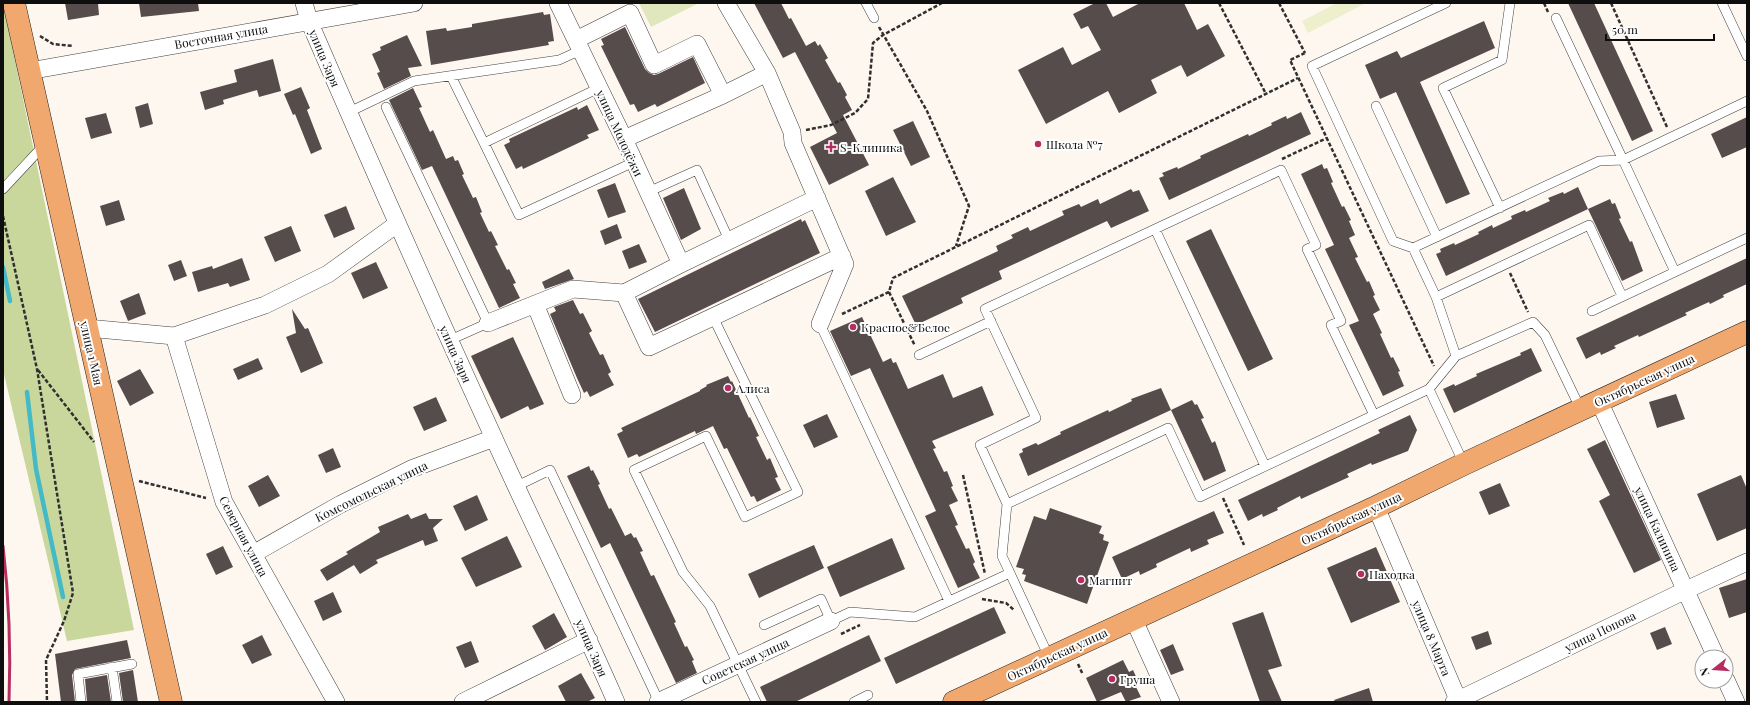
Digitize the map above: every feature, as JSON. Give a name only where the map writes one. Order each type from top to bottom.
[{"type":"main road","name":"улица 1 Мая","points":[[14,3],[171,702]]},
{"type":"main road","name":"Октябрьская улица","points":[[954,702],[1376,507],[1464,464],[1747,332]]},
{"type":"street","name":"улица Заря","points":[[304,3],[309,21],[396,224],[589,640],[616,702]]},
{"type":"street","name":"Восточная улица","points":[[29,71],[414,3]]},
{"type":"street","name":"улица Молодёжи","points":[[558,3],[624,139],[681,264]]},
{"type":"street","points":[[726,3],[767,73],[792,132],[793,143],[845,264],[820,324]]},
{"type":"street","points":[[578,45],[630,13],[654,64],[697,44],[723,95]]},
{"type":"street","points":[[624,139],[723,95],[767,73]]},
{"type":"street","points":[[488,324],[573,289],[624,293],[816,198]]},
{"type":"street","points":[[87,328],[174,336],[265,305],[328,274],[396,224]]},
{"type":"street","points":[[624,293],[649,347],[842,256]]},
{"type":"street","points":[[535,304],[572,395]]},
{"type":"street","name":"Северная улица","points":[[174,336],[224,502],[336,702]]},
{"type":"street","name":"улица Калинина","points":[[1590,405],[1686,590],[1712,649]]},
{"type":"street","name":"Комсомольская улица","points":[[253,554],[341,504],[411,469],[494,438]]},
{"type":"street","name":"улица 8 Марта","points":[[1376,507],[1457,701]]},
{"type":"street","name":"улица Попова","points":[[1457,701],[1747,562]]},
{"type":"street","points":[[1133,618],[1171,702]]},
{"type":"street","name":"Советская улица","points":[[659,702],[831,621]]},
{"type":"street","points":[[463,702],[589,640]]},
{"type":"street","points":[[1730,689],[1736,702]]},
{"type":"lane","points":[[866,3],[874,18]]},
{"type":"lane","points":[[1446,3],[1312,66],[1393,241],[1414,248],[1599,161],[1622,160],[1747,101]]},
{"type":"lane","points":[[1500,208],[1443,88],[1502,60],[1510,3]]},
{"type":"lane","points":[[1722,3],[1747,56]]},
{"type":"lane","points":[[1556,18],[1675,272]]},
{"type":"lane","points":[[349,112],[414,81],[559,60],[578,45]]},
{"type":"lane","points":[[451,76],[519,215],[634,162]]},
{"type":"lane","points":[[484,143],[599,88]]},
{"type":"lane","points":[[1376,106],[1437,237]]},
{"type":"lane","points":[[386,107],[488,324],[450,340]]},
{"type":"lane","points":[[3,189],[46,144]]},
{"type":"lane","points":[[648,192],[697,170],[729,240]]},
{"type":"lane","points":[[1050,657],[1002,556],[1007,504],[980,445],[1036,418],[985,309],[1281,170],[1316,245],[1307,249],[1341,321],[1331,325],[1374,415]]},
{"type":"lane","points":[[1436,297],[1589,225],[1622,296]]},
{"type":"lane","points":[[1155,229],[1265,466]]},
{"type":"lane","points":[[1592,310],[1747,238]]},
{"type":"lane","points":[[1414,248],[1436,297],[1456,356]]},
{"type":"lane","points":[[713,317],[798,492],[744,517],[706,436],[634,470],[683,572],[710,606],[756,702]]},
{"type":"lane","points":[[919,355],[990,321]]},
{"type":"lane","points":[[1007,504],[1168,428],[1200,497],[1429,389],[1456,356],[1533,322],[1545,335],[1590,405]]},
{"type":"lane","points":[[820,324],[949,601]]},
{"type":"lane","points":[[1429,389],[1464,464]]},
{"type":"lane","points":[[517,486],[550,470],[659,702]]},
{"type":"lane","points":[[764,625],[821,599],[831,621],[850,612],[915,617],[1010,573]]},
{"type":"lane","points":[[81,702],[78,674],[132,664]]},
{"type":"lane","points":[[112,667],[117,702]]},
{"type":"lane","points":[[854,702],[868,695]]},
{"type":"path","points":[[792,132],[831,125],[855,113],[868,99],[872,43],[883,35],[942,3]]},
{"type":"path","points":[[1219,3],[1266,94]]},
{"type":"path","points":[[1279,3],[1312,66]]},
{"type":"path","points":[[1611,3],[1671,137]]},
{"type":"path","points":[[874,18],[927,111],[969,206],[956,247]]},
{"type":"path","points":[[38,32],[41,37],[53,44],[78,46]]},
{"type":"path","points":[[1305,53],[1290,60],[1439,377]]},
{"type":"path","points":[[919,355],[889,292],[893,278],[1298,78]]},
{"type":"path","points":[[3,216],[37,369],[74,593],[64,621],[46,660],[47,702]]},
{"type":"path","points":[[1506,264],[1533,322]]},
{"type":"path","points":[[820,324],[889,292]]},
{"type":"path","points":[[37,369],[95,444]]},
{"type":"path","points":[[963,475],[990,599]]},
{"type":"path","points":[[120,476],[224,502]]},
{"type":"path","points":[[1218,488],[1244,545]]},
{"type":"green space","points":[[3,3],[134,630],[67,641],[3,370]]},
{"type":"green space","points":[[639,3],[699,3],[651,27]]},
{"type":"green space","points":[[1337,3],[1366,3],[1308,33],[1302,21]]},
{"type":"building","points":[[65,3],[98,3],[99,15],[68,20]]},
{"type":"building","points":[[139,3],[198,3],[199,11],[141,17]]},
{"type":"building","points":[[754,3],[781,3],[806,46],[815,41],[818,46],[820,44],[828,58],[825,60],[838,83],[840,82],[847,95],[845,97],[852,110],[843,115],[869,165],[829,185],[810,147],[837,133],[795,52],[783,58]]},
{"type":"building","points":[[1095,3],[1106,3],[1113,17],[1140,3],[1184,3],[1197,30],[1208,24],[1225,56],[1187,77],[1181,65],[1151,80],[1157,93],[1119,113],[1108,91],[1046,124],[1018,70],[1063,47],[1072,65],[1101,50],[1088,26],[1081,29],[1073,14]]},
{"type":"building","points":[[1568,3],[1594,3],[1653,131],[1632,141]]},
{"type":"building","points":[[543,12],[544,15],[550,14],[554,41],[548,42],[549,45],[431,65],[426,31],[446,28],[447,31],[472,27],[472,24]]},
{"type":"building","points":[[1484,21],[1495,48],[1420,82],[1470,194],[1446,204],[1396,92],[1380,99],[1365,65],[1397,51],[1401,58]]},
{"type":"building","points":[[625,27],[645,69],[649,73],[654,75],[658,74],[693,57],[705,83],[657,107],[655,104],[638,112],[634,104],[630,105],[601,46],[604,45],[601,39]]},
{"type":"building","points":[[407,35],[422,66],[408,68],[411,76],[384,89],[377,73],[380,72],[372,54],[381,50],[380,47]]},
{"type":"building","points":[[273,59],[281,91],[259,97],[257,90],[223,100],[224,104],[205,110],[200,92],[237,82],[234,70]]},
{"type":"building","points":[[301,87],[310,108],[307,110],[322,149],[311,154],[295,114],[293,115],[284,94]]},
{"type":"building","points":[[413,88],[422,107],[419,108],[430,132],[433,130],[446,159],[453,156],[455,161],[458,160],[464,174],[462,175],[473,198],[476,197],[482,212],[480,213],[489,232],[491,231],[498,245],[495,246],[507,270],[509,269],[516,283],[513,284],[520,298],[499,308],[432,166],[422,170],[389,100]]},
{"type":"building","points":[[148,103],[153,124],[140,128],[135,107]]},
{"type":"building","points":[[587,105],[599,130],[587,135],[589,138],[553,155],[523,169],[522,166],[516,169],[504,145],[510,142],[509,139],[577,107],[578,110]]},
{"type":"building","points":[[1301,112],[1311,134],[1169,200],[1159,178],[1164,176],[1162,173],[1177,167],[1178,169],[1201,158],[1200,156],[1248,134],[1249,136],[1272,125],[1271,123],[1286,116],[1287,119]]},
{"type":"building","points":[[106,113],[112,133],[91,139],[85,118]]},
{"type":"building","points":[[1747,117],[1747,147],[1722,158],[1711,134]]},
{"type":"building","points":[[913,121],[930,157],[911,166],[893,130]]},
{"type":"building","points":[[1322,164],[1324,169],[1327,168],[1333,182],[1331,183],[1342,207],[1344,206],[1351,220],[1349,221],[1355,235],[1349,238],[1358,257],[1355,258],[1367,282],[1369,281],[1375,295],[1373,296],[1380,310],[1373,314],[1391,358],[1393,357],[1400,371],[1398,372],[1404,386],[1383,396],[1349,325],[1359,321],[1325,249],[1334,245],[1301,174]]},
{"type":"building","points":[[893,177],[916,222],[886,236],[865,191]]},
{"type":"building","points":[[615,183],[626,212],[608,218],[597,190]]},
{"type":"building","points":[[1578,187],[1588,209],[1446,276],[1436,254],[1441,252],[1440,249],[1454,243],[1455,245],[1479,234],[1478,232],[1492,225],[1493,228],[1512,219],[1511,216],[1525,210],[1526,212],[1550,201],[1548,198],[1563,192],[1564,194]]},
{"type":"building","points":[[684,188],[701,229],[681,240],[663,198]]},
{"type":"building","points":[[1131,189],[1133,192],[1139,190],[1149,211],[1111,228],[1107,221],[999,271],[1002,279],[961,298],[963,303],[916,325],[902,296],[998,251],[996,246],[1013,238],[1011,235],[1028,227],[1030,231],[1064,215],[1062,211],[1079,204],[1081,207],[1098,199],[1100,204]]},
{"type":"building","points":[[1610,199],[1612,204],[1615,203],[1621,218],[1619,219],[1630,242],[1632,241],[1643,271],[1622,281],[1588,209]]},
{"type":"building","points":[[119,200],[125,220],[106,226],[100,206]]},
{"type":"building","points":[[346,206],[355,229],[334,238],[324,215]]},
{"type":"building","points":[[801,219],[802,222],[805,220],[820,253],[655,332],[638,299]]},
{"type":"building","points":[[617,224],[622,238],[605,245],[600,231]]},
{"type":"building","points":[[291,226],[301,251],[275,262],[264,237]]},
{"type":"building","points":[[1211,229],[1273,359],[1248,371],[1186,241]]},
{"type":"building","points":[[639,244],[647,262],[629,269],[622,251]]},
{"type":"building","points":[[242,258],[250,280],[230,287],[228,283],[198,292],[192,272],[212,266],[213,269]]},
{"type":"building","points":[[1747,258],[1747,284],[1723,295],[1724,297],[1710,304],[1709,302],[1685,313],[1687,315],[1639,337],[1638,335],[1614,346],[1616,348],[1601,355],[1600,352],[1586,359],[1576,338]]},
{"type":"building","points":[[181,260],[187,276],[174,281],[168,265]]},
{"type":"building","points":[[376,262],[388,288],[363,299],[351,273]]},
{"type":"building","points":[[569,269],[574,279],[545,289],[542,282]]},
{"type":"building","points":[[139,293],[146,314],[128,321],[120,301]]},
{"type":"building","points":[[573,300],[580,314],[583,313],[592,331],[589,333],[600,355],[603,354],[611,372],[608,374],[614,385],[590,397],[587,391],[584,393],[550,314],[556,311],[554,307]]},
{"type":"building","points":[[292,309],[305,329],[308,328],[323,363],[301,373],[286,337],[296,333]]},
{"type":"building","points":[[862,317],[883,362],[891,358],[893,363],[896,362],[908,389],[943,374],[953,398],[982,386],[994,415],[932,441],[936,448],[933,449],[944,472],[947,471],[953,486],[951,487],[958,501],[949,505],[958,525],[955,526],[966,549],[969,548],[975,562],[973,564],[980,578],[958,588],[925,516],[936,511],[870,368],[851,376],[830,331]]},
{"type":"building","points":[[513,337],[544,404],[530,410],[528,406],[501,419],[471,356]]},
{"type":"building","points":[[1531,348],[1542,371],[1454,413],[1443,389],[1454,384],[1455,386],[1477,376],[1476,374],[1521,355],[1520,353]]},
{"type":"building","points":[[258,358],[263,369],[238,380],[233,369]]},
{"type":"building","points":[[140,369],[154,393],[130,406],[117,381]]},
{"type":"building","points":[[728,376],[731,382],[732,381],[759,436],[756,437],[767,460],[770,458],[778,477],[775,478],[781,490],[757,502],[754,496],[751,497],[727,448],[724,449],[713,426],[696,434],[695,431],[639,457],[637,454],[628,458],[617,434],[623,431],[621,428],[700,391],[707,386],[706,385]]},
{"type":"building","points":[[1161,388],[1171,410],[1028,476],[1019,454],[1023,452],[1022,449],[1036,443],[1038,445],[1061,434],[1060,432],[1108,410],[1109,412],[1132,401],[1131,399]]},
{"type":"building","points":[[1676,394],[1685,419],[1657,428],[1649,402]]},
{"type":"building","points":[[436,397],[447,421],[424,431],[413,407]]},
{"type":"building","points":[[1192,400],[1195,405],[1197,404],[1204,418],[1201,419],[1212,443],[1215,441],[1226,471],[1204,481],[1171,410]]},
{"type":"building","points":[[827,414],[838,437],[814,448],[803,425]]},
{"type":"building","points":[[1410,415],[1417,430],[1408,451],[1372,465],[1371,463],[1347,474],[1349,477],[1301,499],[1300,496],[1277,508],[1278,510],[1263,517],[1262,514],[1248,521],[1238,500],[1380,433],[1378,430]]},
{"type":"building","points":[[1605,440],[1661,560],[1634,573],[1599,501],[1610,495],[1587,449]]},
{"type":"building","points":[[333,448],[341,467],[326,473],[318,455]]},
{"type":"building","points":[[589,466],[591,471],[593,470],[600,484],[598,485],[609,509],[611,508],[625,536],[631,533],[634,538],[636,537],[643,551],[640,552],[651,576],[654,575],[676,622],[674,623],[685,647],[687,646],[694,660],[692,661],[697,673],[676,683],[610,543],[601,548],[567,476]]},
{"type":"building","points":[[268,475],[280,496],[259,507],[248,486]]},
{"type":"building","points":[[1741,475],[1747,489],[1747,528],[1717,541],[1697,494]]},
{"type":"building","points":[[1500,483],[1510,506],[1489,515],[1479,492]]},
{"type":"building","points":[[477,495],[488,520],[465,531],[453,506]]},
{"type":"building","points":[[1050,508],[1102,526],[1099,533],[1104,535],[1103,540],[1109,542],[1087,604],[1024,581],[1026,575],[1022,574],[1024,569],[1016,567],[1034,516],[1046,520]]},
{"type":"building","points":[[1214,511],[1224,533],[1207,540],[1209,544],[1191,552],[1190,548],[1156,564],[1157,567],[1140,575],[1139,571],[1122,579],[1112,557]]},
{"type":"building","points":[[426,513],[429,519],[443,519],[433,528],[438,541],[425,546],[423,540],[376,560],[378,563],[360,574],[354,565],[327,581],[320,570],[348,554],[346,552],[380,532],[378,527],[408,514],[411,519]]},
{"type":"building","points":[[507,536],[522,567],[476,587],[461,558]]},
{"type":"building","points":[[892,538],[905,569],[840,597],[827,567]]},
{"type":"building","points":[[814,545],[824,568],[759,598],[748,574]]},
{"type":"building","points":[[223,546],[233,567],[216,575],[206,554]]},
{"type":"building","points":[[1376,547],[1400,602],[1351,623],[1327,568]]},
{"type":"building","points":[[1747,579],[1747,612],[1729,618],[1719,588]]},
{"type":"building","points":[[333,592],[342,612],[323,621],[314,601]]},
{"type":"building","points":[[994,607],[1006,633],[896,684],[884,658]]},
{"type":"building","points":[[1263,612],[1282,666],[1268,670],[1282,702],[1260,702],[1232,623]]},
{"type":"building","points":[[554,613],[567,637],[545,650],[532,626]]},
{"type":"building","points":[[1665,627],[1672,644],[1657,650],[1650,633]]},
{"type":"building","points":[[1488,631],[1492,644],[1476,650],[1471,637]]},
{"type":"building","points":[[262,635],[272,655],[252,664],[242,645]]},
{"type":"building","points":[[869,635],[881,661],[795,702],[767,702],[760,687]]},
{"type":"building","points":[[127,640],[131,658],[75,669],[72,675],[75,702],[61,702],[55,654]]},
{"type":"building","points":[[471,641],[479,662],[465,668],[456,647]]},
{"type":"building","points":[[1173,644],[1184,670],[1171,675],[1160,650]]},
{"type":"building","points":[[1123,660],[1129,672],[1133,670],[1139,683],[1135,685],[1141,697],[1126,702],[1121,692],[1097,702],[1086,678]]},
{"type":"building","points":[[133,670],[138,702],[123,702],[119,673]]},
{"type":"building","points":[[581,673],[595,698],[587,702],[566,702],[558,686]]},
{"type":"building","points":[[107,675],[111,702],[87,702],[85,679]]},
{"type":"building","points":[[1369,688],[1373,702],[1335,702],[1334,700]]},
{"type":"waterway","points":[[3,267],[10,301]]},
{"type":"waterway","points":[[27,392],[36,469],[63,597]]},
{"type":"railway","points":[[3,546],[9,624],[9,702]]},
{"type":"place","name":"Школа №7","points":[[1038,144]]},
{"type":"place","name":"S-Клиника","points":[[831,147]]},
{"type":"place","name":"Красное&Белое","points":[[853,327]]},
{"type":"place","name":"Алиса","points":[[728,388]]},
{"type":"place","name":"Находка","points":[[1361,574]]},
{"type":"place","name":"Магнит","points":[[1081,580]]},
{"type":"place","name":"Груша","points":[[1112,679]]}]
